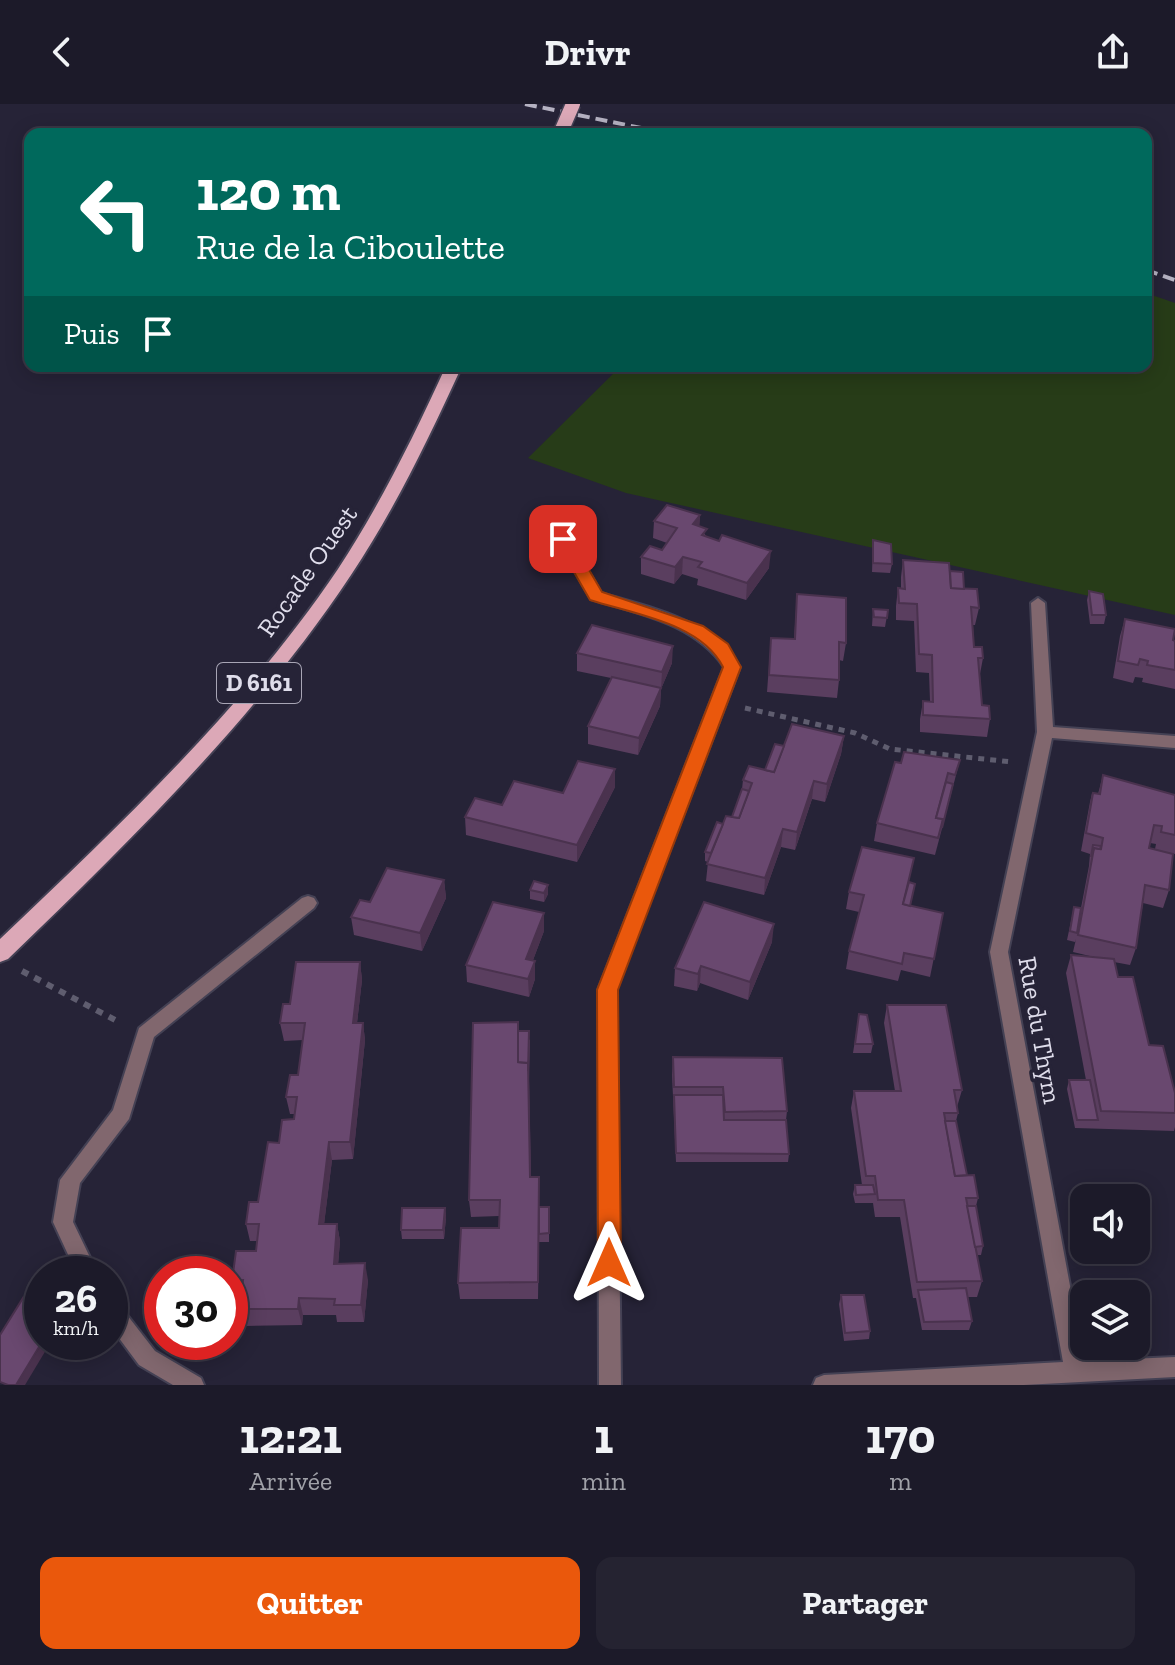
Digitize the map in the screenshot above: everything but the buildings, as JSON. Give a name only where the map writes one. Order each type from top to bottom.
[{"type":"main road","points":[[563,128],[573,104]]},
{"type":"main road","name":"Rocade Ouest","points":[[6,959],[229,721],[316,611],[391,495],[451,372]]},
{"type":"street","points":[[563,539],[596,596],[697,630],[722,648],[732,667],[607,990],[610,1385]]},
{"type":"street","name":"Rue du Thym","points":[[1038,603],[1045,732],[999,952],[1075,1370]]},
{"type":"street","points":[[1045,732],[1175,742]]},
{"type":"street","points":[[79,1256],[63,1222],[70,1180],[122,1113],[146,1033],[308,903]]},
{"type":"street","points":[[128,1333],[147,1358],[193,1385]]},
{"type":"street","points":[[824,1385],[1175,1367]]},
{"type":"path","points":[[719,703],[855,733],[890,749],[1037,765]]},
{"type":"path","points":[[6,959],[114,1020]]},
{"type":"green space","points":[[1152,295],[1175,303],[1175,615],[626,493],[528,458],[615,372],[1152,372]]},
{"type":"railway","points":[[525,104],[641,128]]},
{"type":"railway","points":[[1152,272],[1175,280]]},
{"type":"route","points":[[563,539],[596,596],[697,630],[722,648],[732,667],[607,990],[609,1263]]}]
